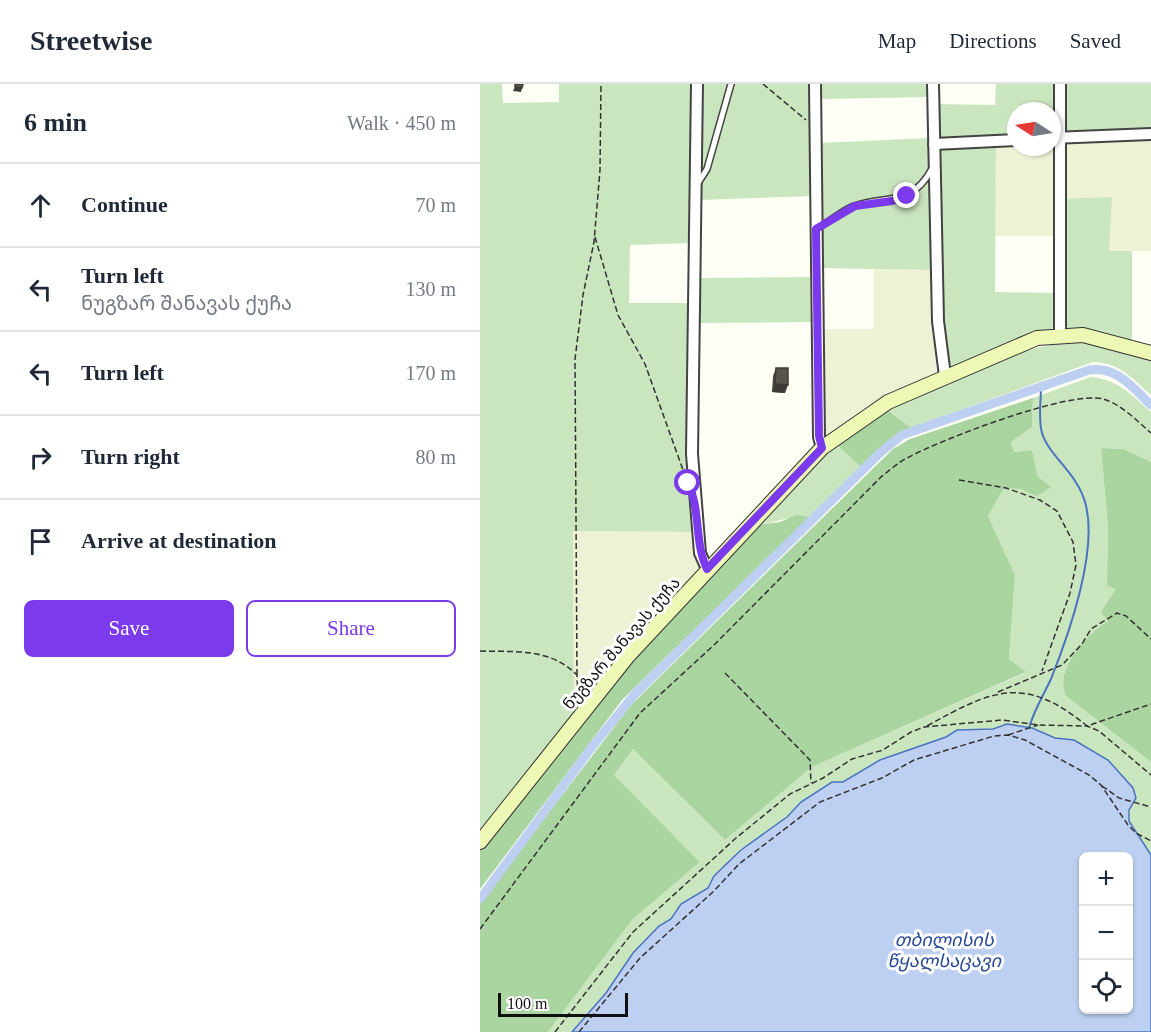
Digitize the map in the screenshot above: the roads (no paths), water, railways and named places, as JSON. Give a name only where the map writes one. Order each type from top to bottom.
[{"type":"main road","name":"ნუგზარ შანავას ქუჩა","points":[[480,842],[628,656],[822,448],[888,402],[1029,341],[1060,335],[1100,338],[1151,353]]},
{"type":"street","points":[[697,84],[692,454],[700,553],[707,569]]},
{"type":"street","points":[[815,84],[818,426],[822,448]]},
{"type":"street","points":[[933,84],[938,321],[945,376]]},
{"type":"street","points":[[1059,102],[1060,84]]},
{"type":"street","points":[[1061,138],[1151,134]]},
{"type":"street","points":[[934,144],[1007,140]]},
{"type":"street","points":[[1056,156],[1060,335]]},
{"type":"lane","points":[[696,188],[707,169],[731,84]]},
{"type":"lane","points":[[816,229],[855,206],[892,201],[907,196],[920,188],[934,165]]},
{"type":"water","name":"თბილისის წყალსაცავი","points":[[1007,724],[1032,728],[1055,738],[1074,740],[1108,760],[1133,788],[1136,798],[1129,810],[1129,821],[1151,855],[1151,1032],[572,1032],[606,993],[633,953],[659,926],[671,919],[681,904],[708,888],[714,876],[741,850],[787,817],[801,802],[832,782],[843,782],[880,760],[946,737],[957,730],[993,729]]},
{"type":"waterway","points":[[480,899],[592,747],[634,695],[881,452],[902,435],[1089,370],[1108,371],[1116,375],[1151,405]]},
{"type":"waterway","points":[[1029,728],[1066,639],[1080,591],[1088,543],[1088,521],[1081,492],[1042,433],[1041,387]]}]
